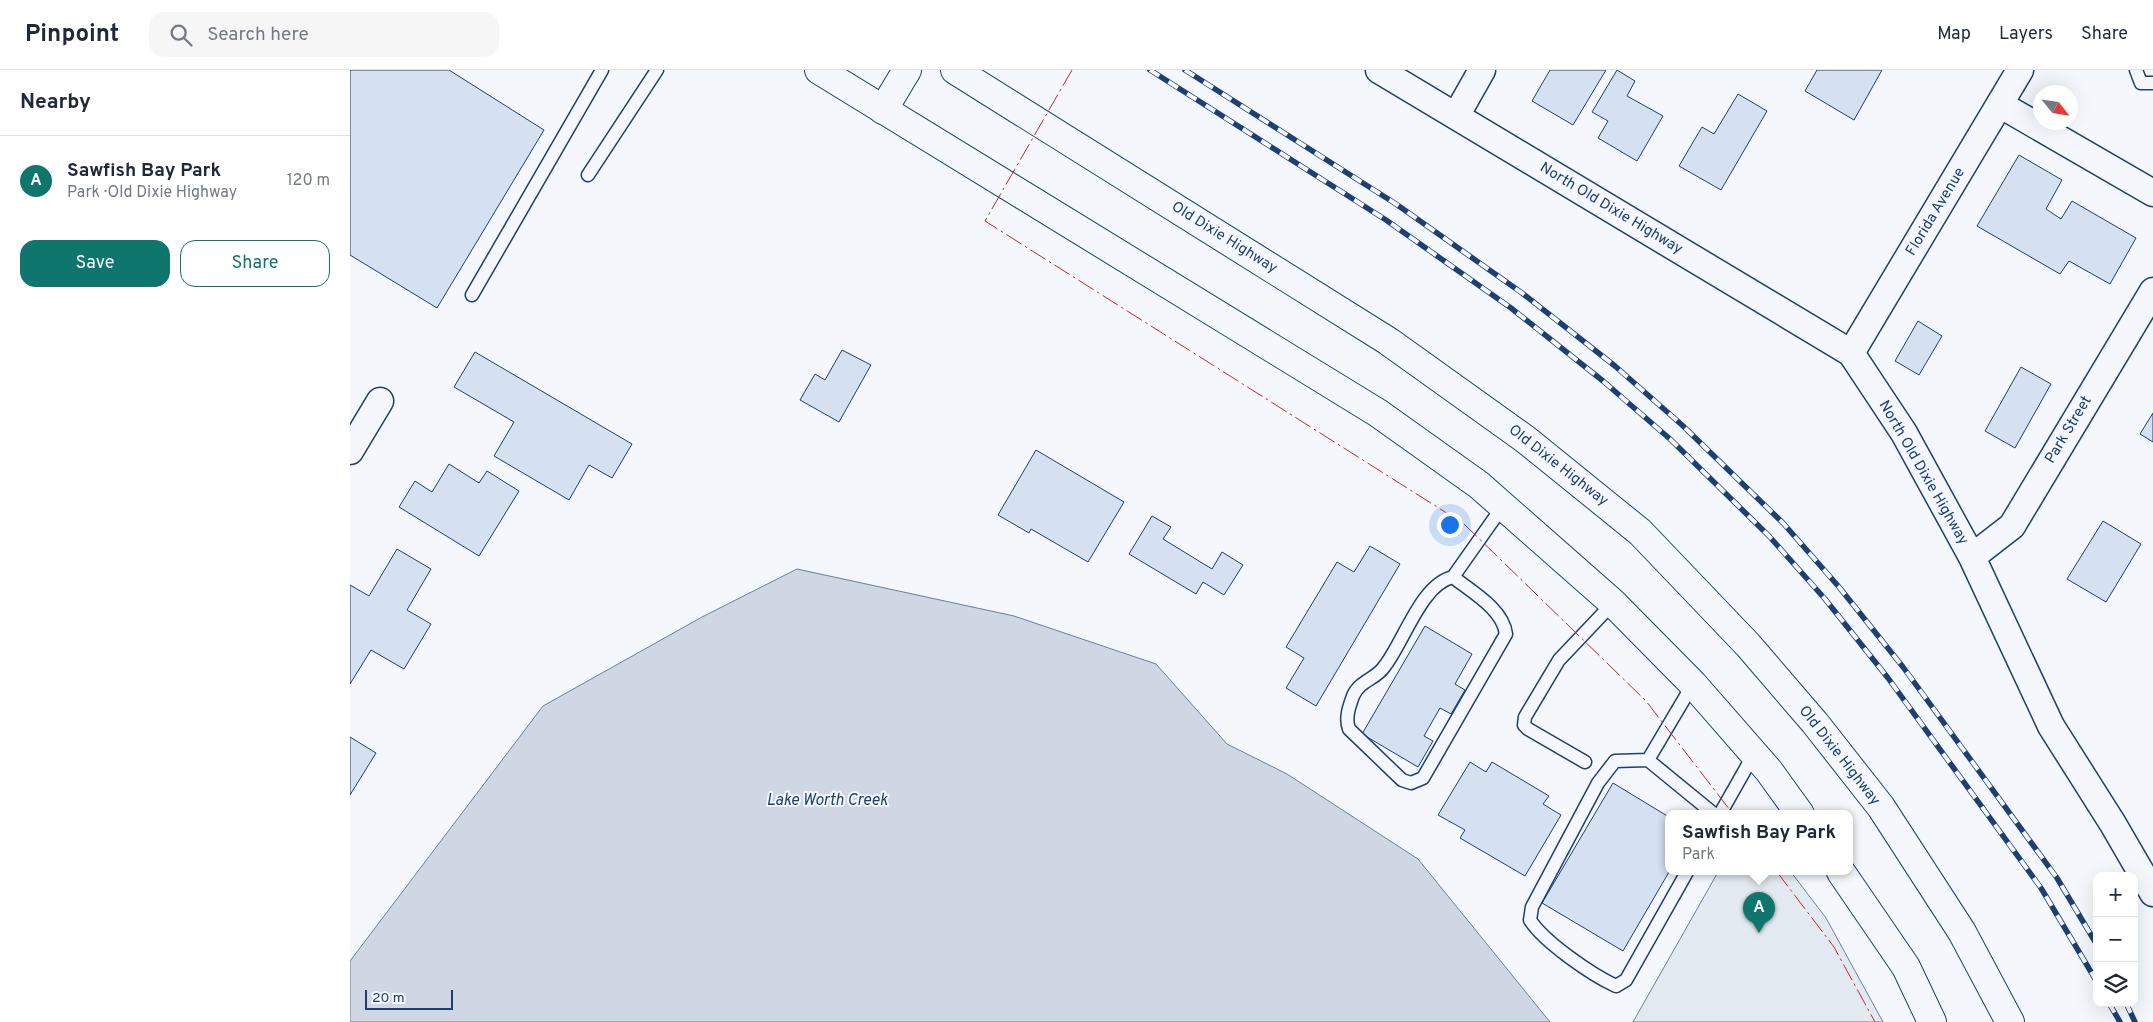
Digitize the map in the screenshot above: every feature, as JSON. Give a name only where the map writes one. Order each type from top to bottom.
[{"type":"main road","points":[[819,70],[1378,414],[1479,485],[1613,603],[1693,684],[1754,754],[1797,810]]},
{"type":"main road","points":[[883,110],[907,70]]},
{"type":"main road","name":"Old Dixie Highway","points":[[954,70],[1388,341],[1525,439],[1640,532],[1748,645],[1815,723],[1881,807],[1962,932],[2010,1022]]},
{"type":"main road","points":[[1843,875],[1906,967],[1932,1022]]},
{"type":"street","name":"North Old Dixie Highway","points":[[1380,70],[1850,353],[1904,433],[1972,557],[2051,726],[2113,824],[2153,893]]},
{"type":"street","points":[[1456,116],[1482,70]]},
{"type":"street","name":"Florida Avenue","points":[[1850,353],[2001,105],[2020,70]]},
{"type":"street","points":[[2001,105],[2153,193]]},
{"type":"street","name":"Park Street","points":[[1972,557],[2012,526],[2153,291]]},
{"type":"street","points":[[350,451],[380,401]]},
{"type":"lane","points":[[472,295],[602,70]]},
{"type":"lane","points":[[588,175],[657,70]]},
{"type":"lane","points":[[2136,70],[2141,83],[2153,83]]},
{"type":"lane","points":[[1453,577],[1499,615],[1505,624],[1506,634],[1423,778],[1411,783],[1402,780],[1349,729],[1346,720],[1354,694],[1365,681],[1384,668],[1432,588],[1444,579],[1453,577],[1503,506]]},
{"type":"lane","points":[[1585,762],[1528,729],[1524,725],[1525,717],[1559,660],[1613,603]]},
{"type":"lane","points":[[1648,760],[1693,684]]},
{"type":"lane","points":[[1722,810],[1754,754]]},
{"type":"lane","points":[[1685,875],[1626,980],[1616,986],[1602,979],[1538,932],[1530,920],[1532,907],[1598,783],[1614,761],[1648,760],[1709,810]]},
{"type":"shaded area","points":[[1716,875],[1793,875],[1826,918],[1883,1022],[1633,1022]]},
{"type":"water","name":"Lake Worth Creek","points":[[797,569],[1014,616],[1156,664],[1227,744],[1287,774],[1418,859],[1550,1022],[350,1022],[350,961],[543,706],[702,617]]},
{"type":"building","points":[[350,70],[449,70],[544,130],[437,308],[350,255]]},
{"type":"building","points":[[1550,70],[1606,70],[1573,125],[1532,101]]},
{"type":"building","points":[[1617,70],[1635,81],[1627,96],[1663,116],[1637,161],[1598,138],[1608,121],[1592,112]]},
{"type":"building","points":[[1817,70],[1882,70],[1854,120],[1805,91]]},
{"type":"building","points":[[1738,94],[1767,111],[1721,190],[1679,166],[1702,127],[1714,134]]},
{"type":"building","points":[[2019,155],[2062,180],[2046,209],[2061,219],[2072,201],[2136,238],[2110,284],[2069,261],[2060,274],[1977,226]]},
{"type":"building","points":[[1918,321],[1942,336],[1919,375],[1895,361]]},
{"type":"building","points":[[842,350],[871,365],[839,422],[800,400],[815,374],[825,380]]},
{"type":"building","points":[[475,352],[632,444],[612,478],[589,465],[569,500],[494,456],[514,422],[454,387]]},
{"type":"building","points":[[2021,367],[2051,384],[2015,448],[1985,431]]},
{"type":"building","points":[[2153,413],[2153,442],[2140,434]]},
{"type":"building","points":[[1036,450],[1124,502],[1088,562],[1031,529],[1029,533],[998,515]]},
{"type":"building","points":[[449,464],[479,483],[487,471],[519,491],[479,556],[399,507],[415,481],[432,492]]},
{"type":"building","points":[[1152,516],[1171,527],[1163,539],[1212,569],[1222,552],[1243,565],[1224,595],[1203,582],[1196,594],[1129,554]]},
{"type":"building","points":[[2103,521],[2141,544],[2106,602],[2067,579]]},
{"type":"building","points":[[1370,546],[1400,564],[1316,706],[1286,688],[1304,658],[1286,647],[1337,562],[1354,572]]},
{"type":"building","points":[[397,549],[431,569],[407,610],[431,624],[404,669],[371,650],[350,684],[350,585],[369,596]]},
{"type":"building","points":[[1425,626],[1472,654],[1455,684],[1465,690],[1451,714],[1440,708],[1424,736],[1433,741],[1418,767],[1362,734]]},
{"type":"building","points":[[350,737],[376,753],[350,795]]},
{"type":"building","points":[[1470,762],[1486,772],[1492,762],[1549,796],[1543,804],[1561,815],[1525,876],[1460,838],[1465,830],[1438,815]]},
{"type":"building","points":[[1613,783],[1665,815],[1665,875],[1667,875],[1623,951],[1542,903]]},
{"type":"railway","points":[[1150,70],[1386,220],[1511,308],[1603,381],[1670,439],[1769,536],[1825,599],[1888,678],[2041,888],[2093,975]]},
{"type":"railway","points":[[1185,70],[1396,204],[1522,293],[1615,366],[1682,425],[1783,523],[1839,587],[1903,667],[2057,878],[2093,938]]},
{"type":"railway","points":[[2111,1007],[2120,1022]]},
{"type":"railway","points":[[2128,1007],[2135,1022]]},
{"type":"power","points":[[1072,70],[985,221],[1464,524],[1646,701],[1730,810]]},
{"type":"power","points":[[1779,875],[1834,947],[1875,1022]]},
{"type":"place","name":"Sawfish Bay Park","points":[[1759,933]]}]
